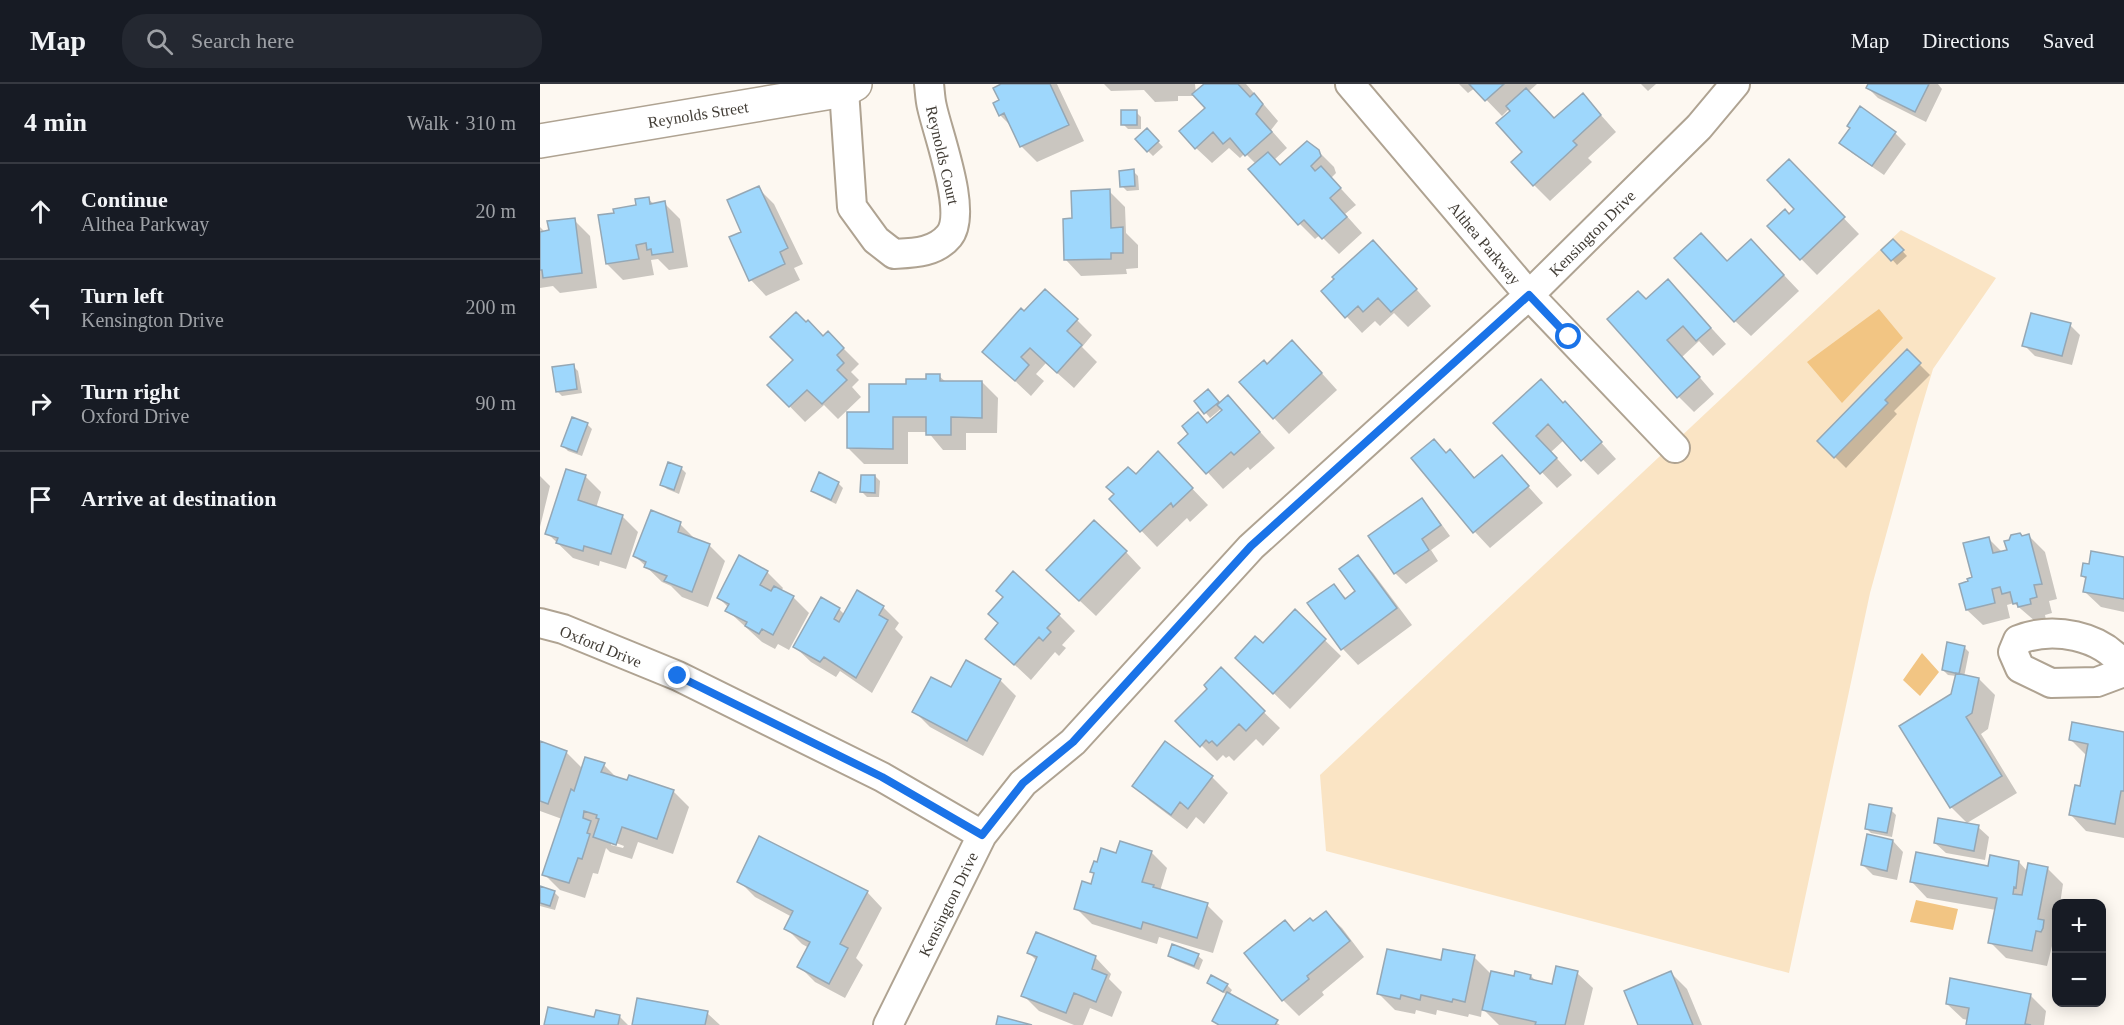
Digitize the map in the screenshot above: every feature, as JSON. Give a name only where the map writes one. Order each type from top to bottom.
[{"type":"street","name":"Reynolds Court","points":[[850,87],[852,207],[876,240],[894,254],[926,252],[950,236],[956,213],[949,170],[931,105],[929,84]]},
{"type":"street","name":"Althea Parkway","points":[[1350,84],[1529,295],[1675,448]]},
{"type":"street","name":"Kensington Drive","points":[[888,1025],[982,835],[1023,783],[1073,742],[1251,546],[1529,295],[1699,127],[1735,84]]},
{"type":"street","name":"Reynolds Street","points":[[540,141],[850,87]]},
{"type":"street","name":"Oxford Drive","points":[[540,622],[563,629],[678,676],[882,777],[982,835]]},
{"type":"street","points":[[2124,666],[2115,653],[2092,641],[2067,635],[2032,634],[2018,640],[2013,652],[2020,668],[2051,683],[2097,682],[2124,672]]},
{"type":"shaded area","points":[[1901,230],[1996,278],[1933,369],[1918,419],[1870,593],[1789,973],[1326,851],[1320,775]]},
{"type":"shaded area","points":[[1879,309],[1903,338],[1842,403],[1807,362]]},
{"type":"shaded area","points":[[1922,653],[1939,672],[1920,696],[1903,680]]},
{"type":"shaded area","points":[[1916,900],[1958,909],[1953,930],[1910,922]]},
{"type":"building","points":[[1001,84],[1050,84],[1069,125],[1020,147],[1004,113],[999,116],[993,103],[999,100],[993,88]]},
{"type":"building","points":[[1204,84],[1238,84],[1250,97],[1254,93],[1263,104],[1256,114],[1272,132],[1245,156],[1230,138],[1223,144],[1213,132],[1195,149],[1179,131],[1205,108],[1192,94]]},
{"type":"building","points":[[1469,84],[1504,84],[1485,101]]},
{"type":"building","points":[[1868,84],[1929,84],[1915,112],[1866,88]]},
{"type":"building","points":[[1526,88],[1554,118],[1583,93],[1601,115],[1573,141],[1577,145],[1533,186],[1511,162],[1522,152],[1496,123],[1510,111],[1506,106]]},
{"type":"building","points":[[1860,106],[1896,132],[1872,166],[1839,143],[1850,128],[1847,126]]},
{"type":"building","points":[[1121,110],[1137,110],[1137,125],[1121,125]]},
{"type":"building","points":[[1147,128],[1159,141],[1147,152],[1135,139]]},
{"type":"building","points":[[1307,141],[1319,150],[1321,156],[1311,166],[1315,171],[1321,166],[1341,188],[1330,198],[1347,217],[1322,239],[1304,220],[1298,225],[1248,169],[1268,152],[1280,165]]},
{"type":"building","points":[[1789,159],[1845,217],[1800,260],[1767,226],[1785,209],[1789,214],[1794,209],[1767,180]]},
{"type":"building","points":[[1134,169],[1135,186],[1120,187],[1119,171]]},
{"type":"building","points":[[759,186],[788,248],[780,252],[785,264],[749,281],[729,237],[741,232],[727,200]]},
{"type":"building","points":[[1110,189],[1111,228],[1123,227],[1123,253],[1111,253],[1111,259],[1064,260],[1063,219],[1072,218],[1071,191]]},
{"type":"building","points":[[649,197],[650,204],[665,201],[673,252],[652,255],[651,249],[647,250],[646,243],[636,245],[639,259],[606,264],[598,215],[614,213],[613,209],[636,205],[635,199]]},
{"type":"building","points":[[575,218],[582,273],[543,278],[542,270],[540,270],[540,232],[549,230],[547,221]]},
{"type":"building","points":[[1701,233],[1727,261],[1751,239],[1784,275],[1734,322],[1674,258]]},
{"type":"building","points":[[1893,239],[1904,250],[1891,261],[1881,250]]},
{"type":"building","points":[[1373,240],[1417,289],[1391,312],[1378,298],[1363,312],[1358,306],[1345,318],[1321,291],[1334,279],[1332,277]]},
{"type":"building","points":[[1668,279],[1711,328],[1696,341],[1683,326],[1667,340],[1700,377],[1677,398],[1607,319],[1638,291],[1646,299]]},
{"type":"building","points":[[1045,289],[1078,319],[1067,331],[1082,345],[1057,373],[1030,348],[1021,357],[1029,365],[1015,381],[982,352],[1021,308],[1024,311]]},
{"type":"building","points":[[796,312],[806,322],[808,320],[823,336],[828,331],[844,348],[837,355],[844,363],[837,370],[847,380],[822,404],[807,390],[789,407],[767,385],[793,360],[770,337]]},
{"type":"building","points":[[2031,313],[2071,323],[2062,356],[2022,346]]},
{"type":"building","points":[[1292,340],[1322,373],[1273,419],[1239,382],[1264,360],[1267,364]]},
{"type":"building","points":[[1907,349],[1921,363],[1885,400],[1888,403],[1834,458],[1817,441]]},
{"type":"building","points":[[574,364],[577,389],[556,392],[552,367]]},
{"type":"building","points":[[926,374],[940,374],[940,381],[982,381],[982,418],[951,417],[951,435],[926,435],[926,417],[893,417],[893,449],[847,448],[847,412],[869,412],[869,384],[906,384],[906,379],[926,379]]},
{"type":"building","points":[[1541,379],[1563,403],[1565,401],[1602,442],[1581,461],[1548,424],[1536,436],[1557,458],[1540,474],[1493,423]]},
{"type":"building","points":[[1208,389],[1219,402],[1204,414],[1194,401]]},
{"type":"building","points":[[1228,395],[1260,432],[1234,455],[1231,452],[1206,474],[1178,443],[1188,434],[1182,426],[1198,412],[1207,423],[1222,410],[1217,405]]},
{"type":"building","points":[[572,417],[588,423],[577,452],[561,446]]},
{"type":"building","points":[[1434,439],[1446,453],[1450,449],[1474,478],[1502,455],[1529,486],[1473,533],[1411,458]]},
{"type":"building","points":[[1158,451],[1193,488],[1173,507],[1171,503],[1140,532],[1109,499],[1114,494],[1106,487],[1128,467],[1136,474]]},
{"type":"building","points":[[668,462],[682,467],[674,490],[660,485]]},
{"type":"building","points":[[566,469],[586,475],[578,500],[623,515],[611,554],[584,546],[583,551],[556,543],[558,538],[545,534]]},
{"type":"building","points":[[819,472],[839,482],[831,500],[811,491]]},
{"type":"building","points":[[861,475],[875,475],[875,493],[860,492]]},
{"type":"building","points":[[1422,498],[1441,525],[1422,539],[1429,550],[1394,574],[1368,536]]},
{"type":"building","points":[[651,510],[681,522],[678,532],[710,544],[692,592],[664,581],[667,576],[644,567],[646,562],[633,556]]},
{"type":"building","points":[[1094,520],[1127,551],[1079,601],[1046,570]]},
{"type":"building","points":[[2020,533],[2022,536],[2029,534],[2042,584],[2034,585],[2037,597],[2030,599],[2031,604],[2018,607],[2017,603],[2013,604],[2010,592],[2002,594],[2000,587],[1992,589],[1995,603],[1966,610],[1959,584],[1972,577],[1963,543],[1989,537],[1993,553],[2007,550],[2004,541],[2009,540],[2011,535]]},
{"type":"building","points":[[2091,551],[2124,557],[2124,599],[2083,592],[2086,577],[2081,576],[2083,563],[2089,564]]},
{"type":"building","points":[[739,555],[768,571],[760,585],[771,591],[774,586],[794,596],[773,635],[762,629],[759,634],[745,626],[747,622],[725,611],[729,604],[717,598]]},
{"type":"building","points":[[1358,555],[1397,608],[1341,650],[1307,603],[1334,584],[1345,599],[1355,591],[1339,569]]},
{"type":"building","points":[[1013,571],[1060,614],[1047,628],[1051,632],[1043,641],[1039,637],[1014,665],[985,639],[998,623],[988,614],[1003,597],[996,591]]},
{"type":"building","points":[[857,590],[884,606],[879,615],[888,620],[856,678],[824,657],[820,662],[793,647],[821,597],[840,608],[834,619],[839,622]]},
{"type":"building","points":[[1295,609],[1326,639],[1273,694],[1235,658],[1255,636],[1263,643]]},
{"type":"building","points":[[1947,642],[1965,646],[1959,674],[1942,670]]},
{"type":"building","points":[[966,660],[1001,679],[967,741],[912,712],[931,677],[951,687]]},
{"type":"building","points":[[1221,667],[1265,711],[1246,731],[1239,724],[1217,746],[1212,741],[1209,743],[1206,740],[1200,747],[1175,721],[1207,689],[1204,685]]},
{"type":"building","points":[[1956,673],[1979,678],[1972,713],[1966,717],[2002,776],[1950,808],[1899,726],[1951,694]]},
{"type":"building","points":[[2072,722],[2124,732],[2124,791],[2121,791],[2115,824],[2069,815],[2075,785],[2080,786],[2088,744],[2069,740]]},
{"type":"building","points":[[540,741],[567,751],[548,804],[540,801]]},
{"type":"building","points":[[1165,741],[1213,776],[1188,809],[1180,802],[1171,815],[1132,786]]},
{"type":"building","points":[[585,757],[605,763],[601,772],[627,780],[629,775],[674,790],[657,839],[622,827],[616,845],[593,837],[599,819],[596,818],[597,815],[584,811],[583,818],[591,821],[587,833],[590,834],[582,859],[578,858],[569,883],[542,875],[571,789],[574,791]]},
{"type":"building","points":[[1869,804],[1892,808],[1887,833],[1865,829]]},
{"type":"building","points":[[1938,818],[1979,825],[1974,851],[1934,843]]},
{"type":"building","points":[[1867,834],[1893,840],[1887,871],[1861,865]]},
{"type":"building","points":[[759,836],[868,891],[840,944],[848,948],[829,984],[797,967],[810,942],[784,929],[793,911],[737,882]]},
{"type":"building","points":[[1120,841],[1152,851],[1142,882],[1208,903],[1197,938],[1143,922],[1141,929],[1074,909],[1082,881],[1091,884],[1094,873],[1090,872],[1094,861],[1097,862],[1101,848],[1116,853]]},
{"type":"building","points":[[1916,852],[1988,866],[1990,855],[2019,861],[2016,888],[2014,887],[2013,894],[2022,895],[2028,863],[2048,867],[2038,919],[2044,920],[2043,928],[2041,932],[2036,931],[2032,951],[1988,943],[1997,898],[1910,882]]},
{"type":"building","points":[[540,886],[555,891],[550,906],[540,903]]},
{"type":"building","points":[[1326,911],[1350,941],[1307,976],[1309,979],[1282,1001],[1244,953],[1285,920],[1294,931],[1310,918],[1313,921]]},
{"type":"building","points":[[1036,932],[1096,956],[1092,969],[1107,975],[1096,1002],[1074,993],[1066,1013],[1021,996],[1037,957],[1027,953]]},
{"type":"building","points":[[1172,944],[1199,954],[1194,966],[1168,956]]},
{"type":"building","points":[[1387,949],[1441,960],[1443,949],[1475,955],[1465,1002],[1453,999],[1452,1002],[1421,995],[1420,1000],[1401,995],[1400,999],[1377,994]]},
{"type":"building","points":[[1556,966],[1578,971],[1565,1025],[1535,1025],[1536,1022],[1482,1010],[1491,971],[1514,976],[1515,971],[1531,975],[1530,979],[1552,984]]},
{"type":"building","points":[[1671,971],[1693,1025],[1638,1025],[1624,991]]},
{"type":"building","points":[[1211,975],[1228,984],[1223,992],[1207,983]]},
{"type":"building","points":[[1950,978],[2031,994],[2025,1024],[2031,1025],[1966,1025],[1969,1008],[1946,1004]]},
{"type":"building","points":[[1227,992],[1278,1020],[1275,1025],[1219,1025],[1212,1021]]},
{"type":"building","points":[[637,998],[708,1011],[705,1025],[632,1025]]},
{"type":"building","points":[[548,1007],[594,1017],[596,1010],[620,1015],[618,1025],[544,1025]]},
{"type":"building","points":[[998,1016],[1032,1025],[996,1025]]},
{"type":"route","points":[[678,676],[882,777],[982,835],[1023,783],[1073,742],[1251,546],[1529,295],[1569,337]]}]
